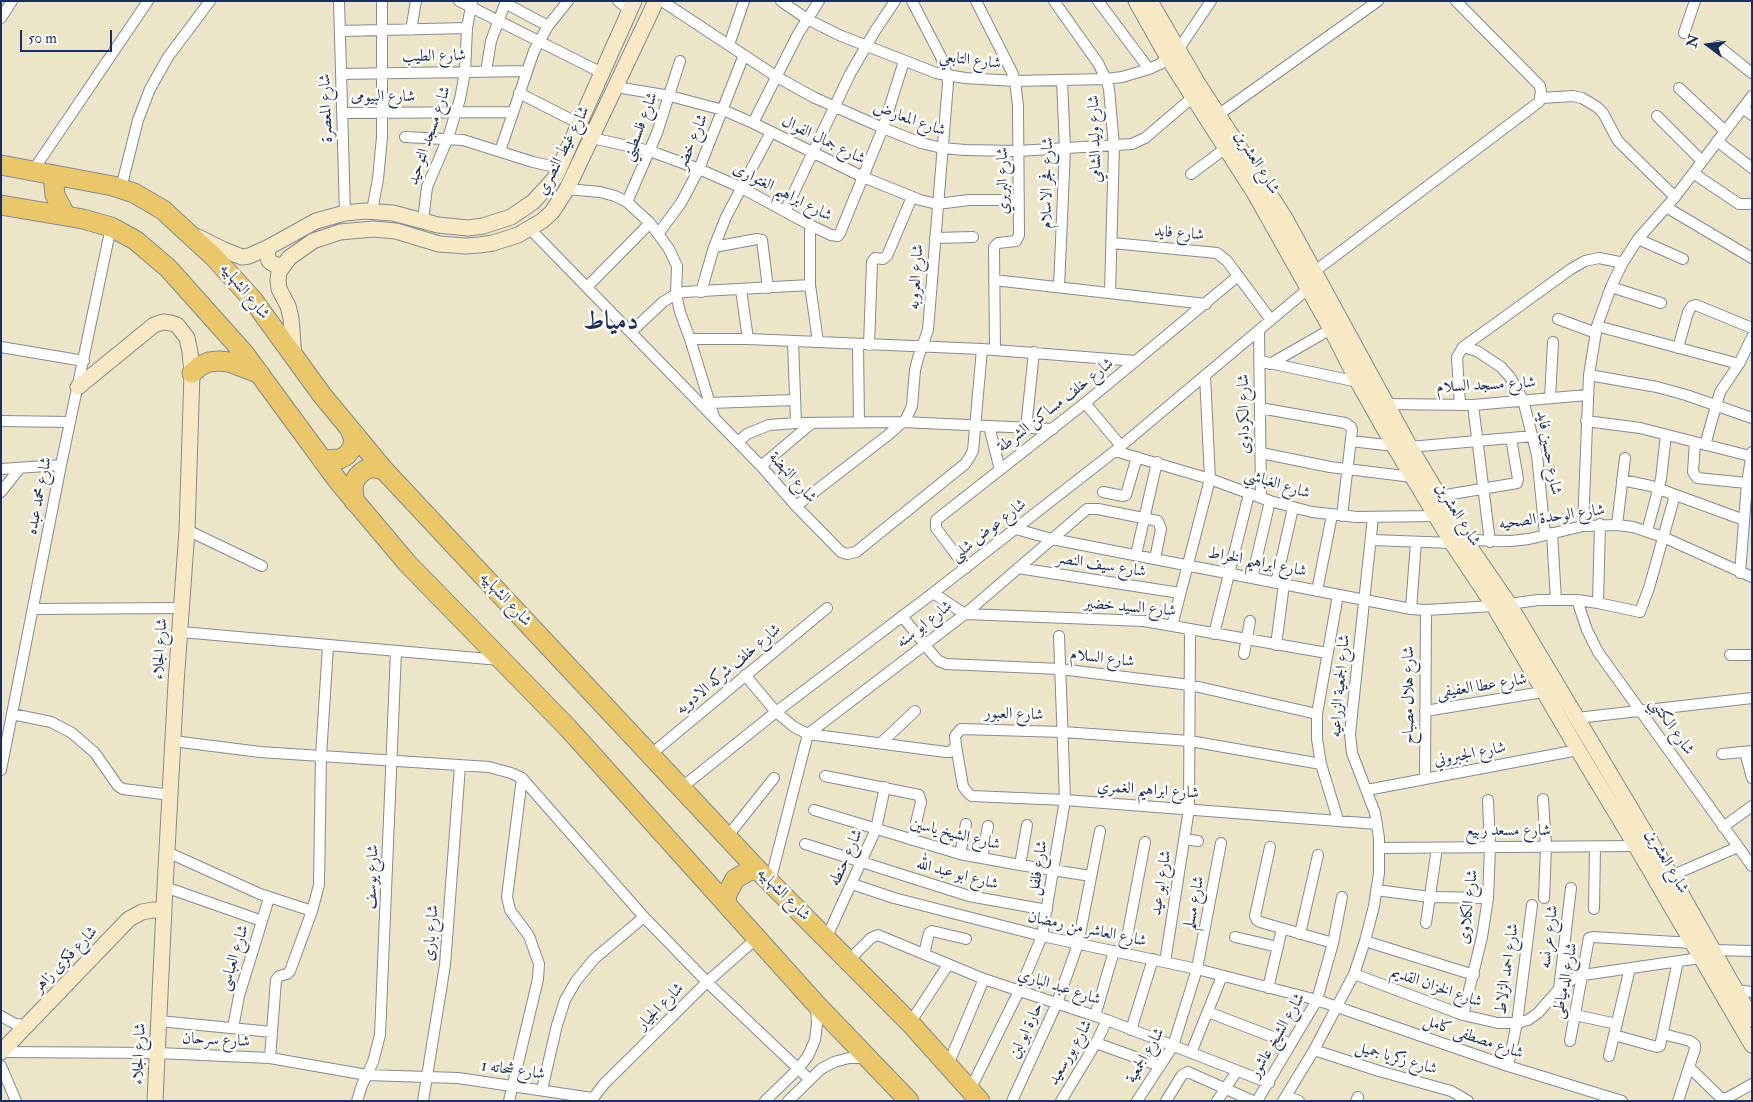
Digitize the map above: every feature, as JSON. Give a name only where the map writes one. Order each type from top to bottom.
[{"type":"highway","name":"شارع الشهابيه","points":[[1,165],[121,188],[152,202],[214,257],[247,294],[351,432],[384,470],[727,837],[910,1023],[975,1095]]},
{"type":"highway","points":[[57,176],[54,186],[55,195],[66,216]]},
{"type":"highway","points":[[1,205],[97,222],[111,227],[135,240],[168,268],[244,353],[322,460],[412,569],[568,728],[816,1004],[909,1101]]},
{"type":"highway","points":[[192,373],[200,366],[209,362],[219,361],[229,362],[261,375]]},
{"type":"highway","points":[[322,460],[340,459],[347,454],[352,448],[354,439],[351,432]]},
{"type":"highway","points":[[354,501],[353,484],[356,477],[369,468],[384,470]]},
{"type":"highway","points":[[726,903],[727,894],[735,879],[741,874],[764,876]]},
{"type":"main road","name":"شارع غيط النصري","points":[[283,265],[313,241],[331,234],[348,231],[390,230],[439,244],[466,246],[499,241],[530,229],[552,212],[567,189],[656,1]]},
{"type":"main road","name":"شارع العشرين","points":[[1136,1],[1218,115],[1252,166],[1315,271],[1352,355],[1358,382],[1394,446],[1436,516],[1459,541],[1510,604],[1577,718],[1636,846],[1692,943],[1707,954],[1735,990],[1752,1019]]},
{"type":"main road","name":"شارع العشرين","points":[[1154,3],[1173,54],[1193,97],[1255,194],[1332,329],[1387,404],[1410,447],[1440,496],[1459,541],[1543,692],[1578,750],[1612,792],[1671,876],[1752,1045]]},
{"type":"main road","name":"شارع غيط النصري","points":[[185,230],[242,257],[269,247],[302,227],[330,216],[345,213],[372,211],[398,214],[438,225],[468,228],[498,222],[511,216],[533,202],[548,187],[560,168],[632,6]]},
{"type":"main road","points":[[269,247],[267,254],[270,261],[275,265],[283,265],[279,272],[279,288],[288,306],[291,318],[294,358]]},
{"type":"main road","name":"شارع الجلاء","points":[[78,387],[154,325],[163,322],[177,325],[187,338],[192,373],[187,530],[173,741],[155,1101]]},
{"type":"main road","name":"شارع فكرى زاهر","points":[[1,1052],[129,919],[142,912],[164,911]]},
{"type":"street","points":[[1,18],[12,1]]},
{"type":"street","points":[[32,172],[148,1]]},
{"type":"street","points":[[121,188],[138,120],[150,89],[168,57],[210,1]]},
{"type":"street","name":"شارع المعصرة","points":[[340,1],[345,213]]},
{"type":"street","points":[[372,211],[381,153],[383,113],[382,1]]},
{"type":"street","points":[[411,30],[416,1]]},
{"type":"street","points":[[459,1],[472,4],[498,21],[602,73]]},
{"type":"street","points":[[500,151],[538,41],[568,1]]},
{"type":"street","points":[[618,1],[632,6]]},
{"type":"street","name":"شارع المعارض","points":[[662,1],[777,77],[835,108],[883,128],[942,148],[1018,151],[1132,144],[1145,138],[1193,97]]},
{"type":"street","points":[[730,45],[744,1]]},
{"type":"street","name":"شارع التابعي","points":[[781,1],[807,19],[865,46],[936,73],[947,75],[1015,81],[1122,77],[1149,69],[1173,54]]},
{"type":"street","points":[[754,123],[807,19],[819,1]]},
{"type":"street","points":[[785,211],[865,46],[895,1]]},
{"type":"street","name":"شارع العروبه","points":[[796,506],[903,422],[912,406],[915,370],[928,330],[947,75],[941,57],[912,1]]},
{"type":"street","name":"شارع البربري","points":[[976,1],[1008,63],[1015,81],[1018,106],[1019,238],[1016,241],[995,244],[995,350]]},
{"type":"street","name":"شارع وليد الشامي","points":[[1054,1],[1098,63],[1106,78],[1109,89],[1114,146],[1110,293]]},
{"type":"street","points":[[1098,1],[1149,69]]},
{"type":"street","points":[[1173,54],[1211,1]]},
{"type":"street","points":[[1218,115],[1378,1]]},
{"type":"street","points":[[1315,271],[1536,105],[1541,98],[1540,86],[1456,1]]},
{"type":"street","points":[[1684,33],[1695,1]]},
{"type":"street","points":[[486,71],[490,46],[506,2],[548,26]]},
{"type":"street","name":"شارع مسجد التوحيد","points":[[423,221],[427,187],[457,112],[465,72],[467,28],[472,4]]},
{"type":"street","points":[[340,31],[467,28]]},
{"type":"street","points":[[1718,46],[1752,73]]},
{"type":"street","name":"شارع خضر","points":[[658,234],[678,208],[699,169],[744,55]]},
{"type":"street","name":"شارع فلسطيني","points":[[628,202],[650,151],[670,96],[680,61]]},
{"type":"street","name":"شارع ابراهيم الغتوارى","points":[[592,138],[650,151],[699,169],[740,188],[810,225],[838,236],[883,128],[904,61]]},
{"type":"street","name":"شارع الطيب","points":[[341,74],[527,71]]},
{"type":"street","name":"شارع فجر الاسلام","points":[[1059,287],[1065,149],[1062,80]]},
{"type":"street","name":"شارع جمال الفوال","points":[[616,87],[670,96],[723,110],[754,123],[864,177],[912,197],[937,204],[969,200],[1019,200]]},
{"type":"street","points":[[1679,88],[1725,131]]},
{"type":"street","points":[[519,93],[580,124]]},
{"type":"street","points":[[1541,98],[1573,96],[1582,98],[1597,107],[1603,113],[1618,141],[1675,196]]},
{"type":"street","points":[[1583,526],[1589,375],[1596,329],[1611,287],[1622,264],[1638,239],[1675,196],[1752,96]]},
{"type":"street","points":[[1743,108],[1752,115]]},
{"type":"street","name":"شارع البيومى","points":[[342,113],[513,112]]},
{"type":"street","points":[[1657,116],[1702,161]]},
{"type":"street","points":[[701,292],[714,247],[726,217],[771,132]]},
{"type":"street","points":[[405,137],[448,138],[477,144],[560,168]]},
{"type":"street","points":[[1717,141],[1752,168]]},
{"type":"street","points":[[1191,174],[1226,148]]},
{"type":"street","points":[[1693,173],[1740,204],[1752,204]]},
{"type":"street","points":[[567,189],[600,192],[628,202],[650,223],[669,248],[677,266],[676,294],[680,312],[715,419]]},
{"type":"street","points":[[858,422],[872,262],[875,258],[883,259],[887,256],[912,197]]},
{"type":"street","points":[[1666,207],[1752,258]]},
{"type":"street","points":[[587,287],[650,223]]},
{"type":"street","points":[[810,225],[810,285],[818,342]]},
{"type":"street","name":"شارع محمد عبده","points":[[1,769],[61,465],[111,227]]},
{"type":"street","name":"شارع النهضة","points":[[530,229],[738,442],[841,552],[851,554],[965,464],[973,451],[982,349]]},
{"type":"street","points":[[935,238],[974,237]]},
{"type":"street","points":[[714,247],[757,239],[762,240],[768,288]]},
{"type":"street","points":[[1638,239],[1683,259]]},
{"type":"street","name":"شارع فايد","points":[[1112,243],[1217,254],[1223,257],[1271,320]]},
{"type":"street","points":[[1460,405],[1458,357],[1464,347],[1571,269],[1585,261],[1600,258],[1622,264]]},
{"type":"street","name":"شارع خلف مساكن الشرطة","points":[[966,568],[936,528],[936,520],[1085,403],[1238,276]]},
{"type":"street","points":[[994,280],[1206,304]]},
{"type":"street","points":[[631,332],[663,302],[676,294],[810,285]]},
{"type":"street","points":[[1611,287],[1661,303]]},
{"type":"street","name":"شارع عوض شلبى","points":[[681,788],[776,712],[966,568],[1118,449],[1309,288]]},
{"type":"street","points":[[741,290],[748,339]]},
{"type":"street","points":[[1678,348],[1688,312],[1692,306],[1696,305],[1752,328]]},
{"type":"street","points":[[1558,319],[1739,364]]},
{"type":"street","points":[[1265,363],[1332,329]]},
{"type":"street","name":"شارع الكرداوى","points":[[1252,578],[1266,500],[1261,453],[1260,408],[1265,363],[1259,330]]},
{"type":"street","points":[[1747,483],[1697,478],[1693,472],[1700,444],[1723,386],[1739,364],[1752,337]]},
{"type":"street","points":[[690,339],[748,339],[922,346],[1034,352],[1136,361]]},
{"type":"street","points":[[793,341],[796,423]]},
{"type":"street","points":[[1550,398],[1553,342]]},
{"type":"street","points":[[1,347],[84,361]]},
{"type":"street","name":"شارع حسين فايد","points":[[1464,347],[1483,355],[1501,367],[1510,377],[1522,400],[1533,436],[1540,473],[1556,600]]},
{"type":"street","points":[[1026,428],[1034,352]]},
{"type":"street","points":[[1265,363],[1358,382]]},
{"type":"street","points":[[1589,375],[1656,387],[1752,418]]},
{"type":"street","points":[[1172,626],[1210,479],[1205,376]]},
{"type":"street","name":"شارع مسجد السلام","points":[[1387,404],[1473,405],[1587,395]]},
{"type":"street","points":[[710,403],[794,400]]},
{"type":"street","points":[[1085,403],[1118,449]]},
{"type":"street","points":[[1473,405],[1490,542]]},
{"type":"street","points":[[1260,408],[1348,424],[1352,430],[1348,470],[1317,591]]},
{"type":"street","points":[[1,421],[70,422]]},
{"type":"street","points":[[1586,421],[1613,424],[1751,454],[1740,573]]},
{"type":"street","points":[[761,466],[812,422]]},
{"type":"street","points":[[738,442],[747,434],[769,425],[812,422],[903,422],[1053,428]]},
{"type":"street","points":[[989,426],[1000,470]]},
{"type":"street","points":[[1647,531],[1658,488],[1666,435]]},
{"type":"street","points":[[1410,447],[1533,436]]},
{"type":"street","points":[[1440,496],[1518,482],[1511,438]]},
{"type":"street","points":[[1351,441],[1394,446]]},
{"type":"street","name":"شارع الغباشي","points":[[1118,449],[1137,457],[1210,479],[1293,508],[1337,516],[1436,516]]},
{"type":"street","points":[[1261,453],[1348,470],[1413,477]]},
{"type":"street","points":[[1107,511],[1107,492],[1123,496],[1126,494],[1137,457]]},
{"type":"street","points":[[1618,525],[1624,458]]},
{"type":"street","points":[[1136,555],[1157,462]]},
{"type":"street","points":[[1,469],[61,465]]},
{"type":"street","points":[[1,492],[20,468]]},
{"type":"street","points":[[1622,480],[1658,488],[1744,520]]},
{"type":"street","points":[[1214,634],[1249,494]]},
{"type":"street","points":[[1510,604],[1577,600],[1640,612],[1675,495]]},
{"type":"street","name":"شارع ابو سنه","points":[[808,734],[965,614],[1086,510],[1092,508],[1158,521],[1161,524],[1155,559]]},
{"type":"street","points":[[1276,645],[1280,583],[1293,508]]},
{"type":"street","name":"شارع الجمعية الزراعيه","points":[[1285,1098],[1314,1050],[1354,974],[1374,906],[1379,873],[1379,848],[1375,813],[1368,790],[1352,753],[1350,734],[1373,517]]},
{"type":"street","points":[[1598,603],[1600,524]]},
{"type":"street","name":"شارع الوحدة الصحيه","points":[[1372,540],[1511,542],[1583,526],[1600,524],[1618,525],[1647,531],[1663,537],[1752,577]]},
{"type":"street","name":"شارع ابراهيم الخراط","points":[[1016,529],[1052,539],[1411,609],[1426,610],[1494,606]]},
{"type":"street","points":[[187,530],[262,566]]},
{"type":"street","points":[[1411,609],[1416,542]]},
{"type":"street","name":"شارع سيف النصر","points":[[1018,568],[1180,594]]},
{"type":"street","points":[[933,593],[965,614]]},
{"type":"street","points":[[1338,595],[1317,714],[1317,739],[1321,764],[1338,820]]},
{"type":"street","name":"شارع الكتبي","points":[[1577,600],[1587,630],[1598,652],[1723,827],[1750,860]]},
{"type":"street","points":[[33,610],[182,608]]},
{"type":"street","name":"شارع خلف شركه الادويه","points":[[650,755],[827,608]]},
{"type":"street","name":"شارع هلال مصباح","points":[[1425,779],[1426,610]]},
{"type":"street","name":"شارع السيد خضير","points":[[965,614],[1130,620],[1327,653]]},
{"type":"street","name":"شارع السلام","points":[[902,616],[937,659],[946,664],[1060,669],[1190,685],[1317,714]]},
{"type":"street","points":[[1244,654],[1250,621]]},
{"type":"street","name":"شارع ابو عيد","points":[[1165,962],[1189,809],[1190,630]]},
{"type":"street","points":[[181,632],[501,660]]},
{"type":"street","name":"شارع فلفل","points":[[975,1095],[1042,936],[1047,910],[1065,800],[1059,636]]},
{"type":"street","points":[[270,1058],[276,980],[279,976],[290,971],[317,896],[320,874],[321,756],[328,646]]},
{"type":"street","name":"شارع يوسف","points":[[357,1101],[378,1049],[381,1028],[396,651]]},
{"type":"street","points":[[1730,655],[1752,655]]},
{"type":"street","points":[[745,675],[776,712],[794,727],[808,734],[946,752],[950,752],[956,746]]},
{"type":"street","name":"شارع عطا العفيفى","points":[[1425,711],[1543,692]]},
{"type":"street","points":[[1577,718],[1752,698]]},
{"type":"street","points":[[881,743],[915,710]]},
{"type":"street","points":[[12,714],[51,722],[72,733],[95,752],[118,786],[123,789],[170,796]]},
{"type":"street","name":"شارع العبور","points":[[956,746],[957,732],[965,728],[1062,732],[1190,741],[1321,764]]},
{"type":"street","points":[[764,876],[808,734]]},
{"type":"street","points":[[173,741],[260,752],[500,770],[522,778],[644,917],[707,982],[810,1080]]},
{"type":"street","name":"شارع ابراهيم الغمري","points":[[956,746],[964,786],[966,792],[972,796],[1065,800],[1377,824]]},
{"type":"street","name":"شارع الجبروني","points":[[1368,790],[1578,750]]},
{"type":"street","points":[[1722,754],[1748,752],[1752,778]]},
{"type":"street","name":"شارع بارى","points":[[423,1101],[445,964],[460,766]]},
{"type":"street","points":[[826,776],[915,793],[921,798],[921,802],[912,840]]},
{"type":"street","points":[[509,1101],[538,979],[539,964],[529,936],[510,910],[507,897],[522,778]]},
{"type":"street","points":[[727,837],[774,778]]},
{"type":"street","name":"شارع حنطه","points":[[826,939],[876,829],[886,787]]},
{"type":"street","points":[[1543,799],[1546,847],[1544,898]]},
{"type":"street","name":"شارع الكلاوى","points":[[1463,1015],[1474,975],[1488,898],[1490,847],[1488,800]]},
{"type":"street","points":[[1723,827],[1752,806]]},
{"type":"street","name":"شارع الشيخ ياسين","points":[[814,810],[960,854],[1091,876]]},
{"type":"street","points":[[960,854],[966,824]]},
{"type":"street","points":[[1020,865],[1027,825]]},
{"type":"street","points":[[982,858],[988,826]]},
{"type":"street","name":"حارة ابو لبن","points":[[1012,1101],[1056,1003],[1078,944],[1100,831]]},
{"type":"street","points":[[1184,839],[1198,841]]},
{"type":"street","points":[[1124,953],[1144,842]]},
{"type":"street","name":"شارع مسلم","points":[[1197,970],[1221,843]]},
{"type":"street","name":"شارع ابو عبد الله","points":[[805,844],[969,896],[1047,910]]},
{"type":"street","name":"شارع مسعد ربيع","points":[[1379,848],[1636,846]]},
{"type":"street","points":[[1594,909],[1595,847]]},
{"type":"street","points":[[1671,876],[1738,847]]},
{"type":"street","points":[[1270,848],[1255,916],[1260,922],[1333,943]]},
{"type":"street","points":[[1426,923],[1437,848]]},
{"type":"street","points":[[167,852],[269,898],[312,912]]},
{"type":"street","points":[[1300,934],[1318,855]]},
{"type":"street","name":"شارع العاشر من رمضان","points":[[852,884],[894,898],[1042,936],[1153,959],[1317,1000]]},
{"type":"street","points":[[165,887],[262,921]]},
{"type":"street","name":"شارع عرنسه","points":[[1559,989],[1571,888]]},
{"type":"street","points":[[1376,890],[1430,897],[1488,898]]},
{"type":"street","name":"شارع الشيخ عاشور","points":[[1257,1101],[1317,1000],[1333,943],[1342,897]]},
{"type":"street","name":"شارع العباسى","points":[[233,1028],[239,996],[269,898]]},
{"type":"street","name":"شارع احمد الزلاط","points":[[1508,1066],[1517,1023],[1532,905]]},
{"type":"street","points":[[542,1090],[557,1025],[569,993],[576,981],[594,959],[644,917]]},
{"type":"street","points":[[1268,988],[1282,928]]},
{"type":"street","points":[[924,954],[929,933],[932,930],[966,939]]},
{"type":"street","name":"شارع عبد الباري","points":[[848,961],[871,938],[878,934],[984,979],[1107,1020],[1269,1083]]},
{"type":"street","points":[[1235,937],[1278,947]]},
{"type":"street","name":"شارع الدمياطى","points":[[1570,1041],[1588,941],[1591,937],[1692,943]]},
{"type":"street","name":"شارع الجيار","points":[[592,1100],[604,1084],[707,982],[757,938]]},
{"type":"street","points":[[1365,941],[1474,975]]},
{"type":"street","points":[[1095,1016],[1114,951]]},
{"type":"street","points":[[1517,1023],[1528,1020],[1538,1013],[1559,989],[1583,974],[1678,961],[1707,954],[1752,951]]},
{"type":"street","points":[[1131,1030],[1153,959]]},
{"type":"street","points":[[1614,1035],[1659,1047],[1662,1044],[1678,961]]},
{"type":"street","points":[[910,1023],[948,965]]},
{"type":"street","points":[[1609,1056],[1630,968]]},
{"type":"street","name":"شارع الجمعية","points":[[1137,1101],[1173,1046],[1197,970]]},
{"type":"street","name":"شارع الخزان القديم","points":[[1354,974],[1463,1015],[1498,1022],[1517,1023]]},
{"type":"street","points":[[1192,1053],[1222,976]]},
{"type":"street","points":[[948,1065],[984,979]]},
{"type":"street","points":[[1735,990],[1752,992]]},
{"type":"street","name":"شارع مصطفى كامل","points":[[1317,1000],[1508,1066],[1622,1101]]},
{"type":"street","points":[[765,1101],[798,1069],[808,1056],[815,1040],[817,1024],[816,1004]]},
{"type":"street","points":[[1208,1012],[1291,1044]]},
{"type":"street","points":[[1575,1015],[1617,1024]]},
{"type":"street","points":[[1,1016],[15,1024],[28,1025]]},
{"type":"street","name":"شارع بورسعيد","points":[[1061,1101],[1096,1043],[1107,1020]]},
{"type":"street","points":[[159,1021],[272,1032]]},
{"type":"street","points":[[1664,1034],[1693,1042],[1695,1049],[1678,1101]]},
{"type":"street","points":[[1096,1043],[1160,1066]]},
{"type":"street","name":"شارع زكريا جميل","points":[[1314,1050],[1451,1091],[1468,1101]]},
{"type":"street","name":"شارع سرحان","points":[[1,1052],[158,1053],[270,1058],[367,1075],[428,1077]]},
{"type":"street","points":[[788,1101],[821,1069],[834,1062],[849,1058],[867,1058]]},
{"type":"street","points":[[1,1066],[16,1101]]},
{"type":"street","points":[[1689,1067],[1719,1097],[1724,1098],[1752,1084]]},
{"type":"street","points":[[1217,1101],[1238,1071]]},
{"type":"street","points":[[1166,1101],[1182,1075],[1186,1072],[1253,1101]]},
{"type":"street","name":"شارع شحاته 1","points":[[428,1077],[458,1078],[542,1090],[592,1100]]},
{"type":"street","points":[[1285,1098],[1299,1101]]},
{"type":"district","name":"دمياط","points":[[611,323]]}]
